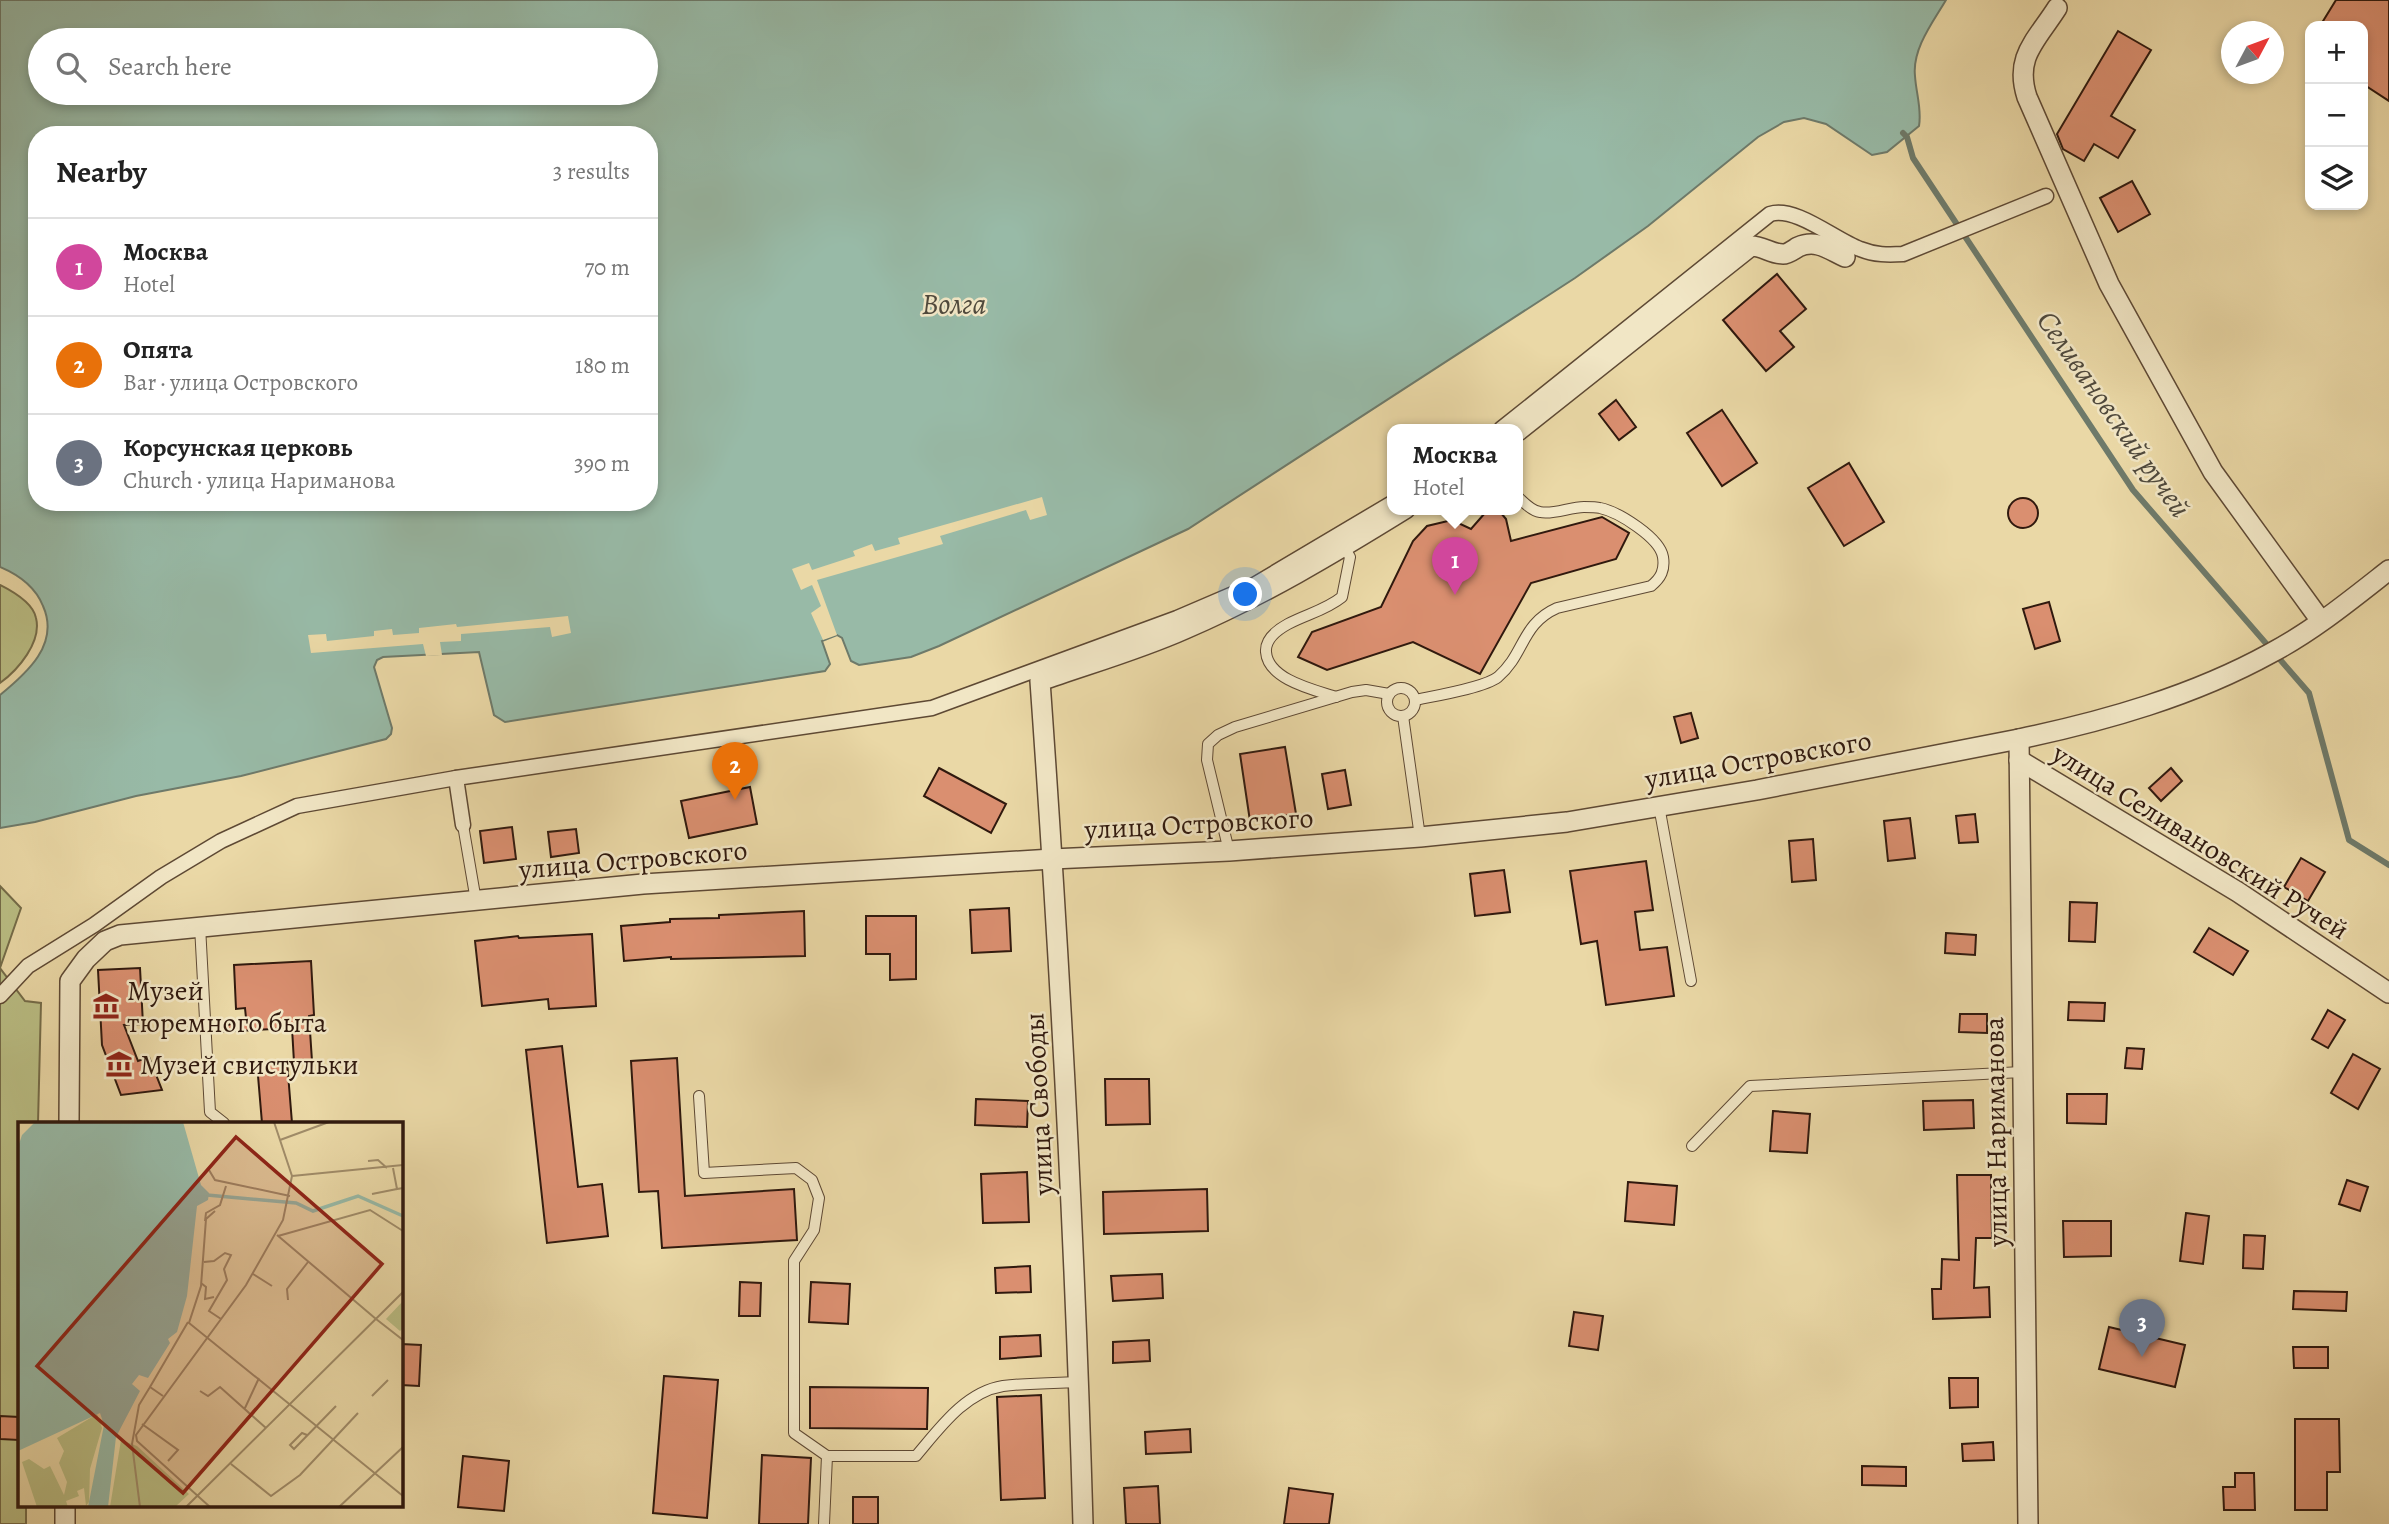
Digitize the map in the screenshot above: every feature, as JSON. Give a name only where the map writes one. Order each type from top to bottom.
[{"type":"street","points":[[2057,8],[2022,66],[2022,81],[2027,97],[2109,284],[2213,472],[2321,621]]},
{"type":"street","points":[[1506,424],[1770,214],[1786,213],[1861,250],[1885,256],[1903,254],[2046,196]]},
{"type":"street","points":[[1523,427],[1751,246],[1786,254],[1808,243],[1818,243],[1845,257]]},
{"type":"street","points":[[0,996],[28,965],[94,925],[161,877],[221,841],[298,806],[456,778],[932,708],[1177,618],[1254,585],[1387,506]]},
{"type":"street","points":[[1344,547],[1395,515]]},
{"type":"street","name":"улица Свободы","points":[[1083,1524],[1079,1382],[1040,681],[1183,630],[1259,594],[1344,547]]},
{"type":"street","name":"улица Островского","points":[[69,1122],[70,981],[86,959],[105,942],[120,935],[200,925],[643,884],[1229,851],[1420,837],[1567,822],[1757,790],[2019,739],[2140,708],[2236,671],[2274,652],[2389,570]]},
{"type":"street","name":"улица Нариманова","points":[[2019,739],[2028,1524]]},
{"type":"street","name":"улица Селивановский Ручей","points":[[2019,760],[2238,892],[2389,993]]},
{"type":"street","points":[[456,778],[463,825]]},
{"type":"street","points":[[65,1506],[65,1524]]},
{"type":"lane","points":[[1415,700],[1495,680],[1514,659],[1531,625],[1544,614],[1557,608],[1651,586],[1660,579],[1664,566],[1663,554],[1644,531],[1619,516],[1591,507],[1540,512],[1523,502]]},
{"type":"lane","points":[[1337,697],[1310,689],[1280,674],[1268,663],[1265,649],[1271,636],[1288,624],[1330,606],[1342,597],[1349,557],[1344,547]]},
{"type":"lane","points":[[1404,688],[1411,692],[1415,700],[1412,710],[1404,716],[1394,715],[1388,708],[1389,694],[1395,689],[1404,688]]},
{"type":"lane","points":[[1229,851],[1207,760],[1208,744],[1218,734],[1366,690],[1389,694]]},
{"type":"lane","points":[[1404,716],[1420,837]]},
{"type":"lane","points":[[1659,806],[1691,981]]},
{"type":"lane","points":[[463,825],[476,901]]},
{"type":"lane","points":[[200,925],[210,1112],[223,1122]]},
{"type":"lane","points":[[1692,1146],[1750,1086],[2022,1072]]},
{"type":"lane","points":[[699,1096],[704,1173],[796,1168],[812,1180],[819,1198],[814,1230],[794,1261],[794,1433],[827,1456],[916,1456],[948,1419],[977,1395],[1000,1386],[1079,1382]]},
{"type":"lane","points":[[824,1524],[827,1456]]},
{"type":"green space","points":[[0,585],[31,607],[37,627],[27,655],[0,683]]},
{"type":"green space","points":[[0,886],[21,908],[0,968]]},
{"type":"green space","points":[[0,968],[25,1001],[41,1003],[38,1122],[18,1122],[18,1506],[26,1506],[26,1524],[0,1524]]},
{"type":"water","name":"Волга","points":[[0,0],[1946,0],[1924,36],[1917,56],[1915,76],[1919,126],[1887,152],[1872,155],[1826,124],[1804,118],[1784,122],[1758,137],[1648,226],[1575,278],[1188,529],[911,657],[859,665],[851,661],[842,638],[837,635],[822,641],[830,664],[825,671],[505,722],[494,715],[479,652],[383,657],[377,660],[374,667],[392,728],[386,739],[241,776],[136,796],[35,822],[0,828],[0,695],[30,667],[44,645],[47,633],[47,620],[36,593],[14,574],[0,567]]},
{"type":"pier","points":[[1042,497],[1047,515],[1030,520],[1026,510],[940,536],[943,544],[817,580],[837,635],[823,640],[811,613],[821,606],[812,585],[801,590],[792,569],[809,563],[812,570],[855,556],[853,551],[872,544],[875,551],[900,544],[898,538]]},
{"type":"pier","points":[[568,616],[571,633],[552,637],[550,627],[461,634],[461,641],[440,642],[442,655],[426,656],[423,644],[311,653],[308,635],[326,634],[327,641],[374,636],[374,631],[392,629],[393,635],[419,633],[419,628]]},
{"type":"building","points":[[2336,0],[2389,0],[2389,101],[2368,87],[2368,21],[2323,21]]},
{"type":"building","points":[[2118,31],[2151,50],[2111,116],[2135,130],[2118,158],[2094,144],[2084,161],[2063,149],[2057,134]]},
{"type":"building","points":[[2132,181],[2150,214],[2118,232],[2100,198]]},
{"type":"building","points":[[1777,274],[1806,309],[1780,331],[1794,347],[1766,371],[1723,320]]},
{"type":"building","points":[[1616,400],[1636,427],[1619,440],[1599,414]]},
{"type":"building","points":[[1722,410],[1757,463],[1722,486],[1687,433]]},
{"type":"building","points":[[1849,463],[1884,522],[1844,546],[1808,488]]},
{"type":"building","points":[[2023,498],[2034,502],[2038,513],[2034,524],[2023,528],[2012,524],[2008,513],[2012,502]]},
{"type":"building","points":[[1483,515],[1503,515],[1511,541],[1602,517],[1629,533],[1616,559],[1531,583],[1480,674],[1413,642],[1327,670],[1298,657],[1312,632],[1381,607],[1413,541],[1427,526],[1452,520],[1471,529]]},
{"type":"building","points":[[2049,602],[2060,641],[2035,649],[2023,609]]},
{"type":"building","points":[[1691,713],[1698,738],[1681,743],[1674,717]]},
{"type":"building","points":[[1285,747],[1296,814],[1250,821],[1240,754]]},
{"type":"building","points":[[939,768],[1006,804],[991,833],[924,796]]},
{"type":"building","points":[[2171,768],[2182,781],[2161,801],[2149,788]]},
{"type":"building","points":[[1345,770],[1351,805],[1328,809],[1322,774]]},
{"type":"building","points":[[750,787],[757,824],[689,838],[681,801]]},
{"type":"building","points":[[1975,814],[1978,842],[1959,843],[1956,816]]},
{"type":"building","points":[[1910,818],[1915,858],[1888,861],[1884,821]]},
{"type":"building","points":[[512,827],[516,859],[484,863],[480,831]]},
{"type":"building","points":[[576,829],[579,853],[551,857],[548,832]]},
{"type":"building","points":[[1813,839],[1816,880],[1792,882],[1789,841]]},
{"type":"building","points":[[2301,858],[2325,872],[2308,901],[2284,887]]},
{"type":"building","points":[[1646,861],[1653,910],[1635,912],[1640,950],[1667,947],[1674,996],[1606,1005],[1597,941],[1581,944],[1570,871]]},
{"type":"building","points":[[1504,870],[1510,912],[1475,916],[1470,874]]},
{"type":"building","points":[[2070,902],[2097,903],[2095,942],[2069,941]]},
{"type":"building","points":[[1009,908],[1011,951],[972,953],[970,910]]},
{"type":"building","points":[[804,911],[805,956],[671,957],[624,961],[621,926],[670,922],[670,919]]},
{"type":"building","points":[[866,916],[916,916],[916,979],[890,980],[890,954],[866,954]]},
{"type":"building","points":[[2209,928],[2248,951],[2233,975],[2194,952]]},
{"type":"building","points":[[1946,933],[1976,935],[1975,955],[1945,953]]},
{"type":"building","points":[[592,934],[596,1006],[549,1009],[548,999],[482,1006],[475,941],[518,936]]},
{"type":"building","points":[[311,961],[314,1015],[309,1016],[312,1061],[294,1062],[292,1028],[219,1032],[218,1029],[246,1018],[245,1008],[236,1009],[234,965]]},
{"type":"building","points":[[140,968],[143,1024],[124,1025],[138,1061],[149,1057],[162,1090],[121,1095],[102,1045],[98,970]]},
{"type":"building","points":[[2069,1002],[2105,1003],[2104,1021],[2068,1020]]},
{"type":"building","points":[[2328,1010],[2345,1020],[2328,1048],[2312,1039]]},
{"type":"building","points":[[1960,1014],[1987,1014],[1987,1033],[1959,1032]]},
{"type":"building","points":[[562,1046],[578,1187],[602,1184],[608,1236],[547,1243],[526,1050]]},
{"type":"building","points":[[2127,1048],[2144,1049],[2142,1069],[2125,1068]]},
{"type":"building","points":[[2353,1054],[2380,1069],[2358,1109],[2331,1093]]},
{"type":"building","points":[[677,1058],[685,1196],[794,1189],[797,1240],[662,1248],[658,1191],[639,1192],[631,1061]]},
{"type":"building","points":[[287,1061],[292,1122],[262,1122],[257,1064]]},
{"type":"building","points":[[1105,1079],[1149,1079],[1150,1124],[1106,1125]]},
{"type":"building","points":[[2067,1094],[2107,1094],[2106,1124],[2067,1123]]},
{"type":"building","points":[[976,1099],[1028,1101],[1027,1127],[975,1125]]},
{"type":"building","points":[[1973,1100],[1974,1128],[1924,1130],[1923,1101]]},
{"type":"building","points":[[1773,1111],[1810,1114],[1807,1153],[1770,1151]]},
{"type":"building","points":[[1027,1172],[1029,1222],[983,1223],[981,1174]]},
{"type":"building","points":[[1957,1175],[1991,1175],[1992,1238],[1976,1238],[1974,1288],[1989,1287],[1990,1317],[1933,1319],[1932,1289],[1941,1289],[1942,1259],[1959,1260]]},
{"type":"building","points":[[2347,1180],[2368,1187],[2360,1211],[2339,1204]]},
{"type":"building","points":[[1628,1182],[1677,1186],[1674,1225],[1625,1221]]},
{"type":"building","points":[[1207,1189],[1208,1231],[1104,1234],[1103,1192]]},
{"type":"building","points":[[2186,1213],[2209,1216],[2203,1264],[2180,1261]]},
{"type":"building","points":[[2063,1221],[2111,1221],[2111,1256],[2064,1257]]},
{"type":"building","points":[[2244,1235],[2265,1236],[2263,1269],[2243,1268]]},
{"type":"building","points":[[1030,1266],[1031,1292],[996,1293],[995,1268]]},
{"type":"building","points":[[1162,1274],[1163,1298],[1113,1301],[1111,1276]]},
{"type":"building","points":[[740,1282],[761,1283],[760,1316],[739,1316]]},
{"type":"building","points":[[811,1282],[850,1284],[848,1324],[809,1322]]},
{"type":"building","points":[[2294,1291],[2347,1292],[2346,1311],[2293,1309]]},
{"type":"building","points":[[1574,1312],[1603,1316],[1598,1350],[1569,1346]]},
{"type":"building","points":[[2109,1327],[2185,1345],[2175,1387],[2099,1369]]},
{"type":"building","points":[[1040,1335],[1041,1356],[1000,1359],[1000,1337]]},
{"type":"building","points":[[1149,1340],[1150,1361],[1113,1363],[1113,1342]]},
{"type":"building","points":[[402,1344],[421,1345],[419,1386],[402,1385]]},
{"type":"building","points":[[2293,1347],[2328,1347],[2328,1368],[2294,1368]]},
{"type":"building","points":[[664,1376],[718,1380],[707,1518],[653,1513]]},
{"type":"building","points":[[1949,1378],[1978,1378],[1978,1407],[1950,1408]]},
{"type":"building","points":[[810,1387],[928,1388],[927,1429],[810,1428]]},
{"type":"building","points":[[1041,1395],[1045,1498],[1001,1500],[997,1397]]},
{"type":"building","points":[[0,1416],[18,1417],[18,1440],[0,1439]]},
{"type":"building","points":[[2295,1419],[2339,1419],[2340,1472],[2327,1472],[2327,1510],[2295,1510]]},
{"type":"building","points":[[1190,1429],[1191,1452],[1146,1454],[1145,1432]]},
{"type":"building","points":[[1993,1442],[1994,1460],[1963,1461],[1962,1444]]},
{"type":"building","points":[[762,1455],[811,1458],[808,1524],[759,1524]]},
{"type":"building","points":[[463,1456],[509,1461],[504,1511],[458,1507]]},
{"type":"building","points":[[1862,1466],[1906,1467],[1906,1486],[1862,1485]]},
{"type":"building","points":[[2235,1473],[2254,1473],[2255,1510],[2224,1510],[2223,1487],[2235,1487]]},
{"type":"building","points":[[1158,1486],[1160,1524],[1126,1524],[1124,1488]]},
{"type":"building","points":[[1289,1488],[1333,1494],[1329,1524],[1284,1524]]},
{"type":"building","points":[[853,1497],[878,1497],[878,1524],[853,1524]]},
{"type":"waterway","name":"Селивановский ручей","points":[[1903,133],[1907,137],[1913,158],[2133,490],[2309,693],[2349,840],[2389,865]]},
{"type":"place","name":"Москва","points":[[1455,595]]},
{"type":"place","name":"Опята","points":[[735,800]]},
{"type":"place","name":"Музей тюремного быта","points":[[106,1006]]},
{"type":"place","name":"Музей свистульки","points":[[119,1064]]},
{"type":"place","name":"Корсунская церковь","points":[[2142,1357]]}]
